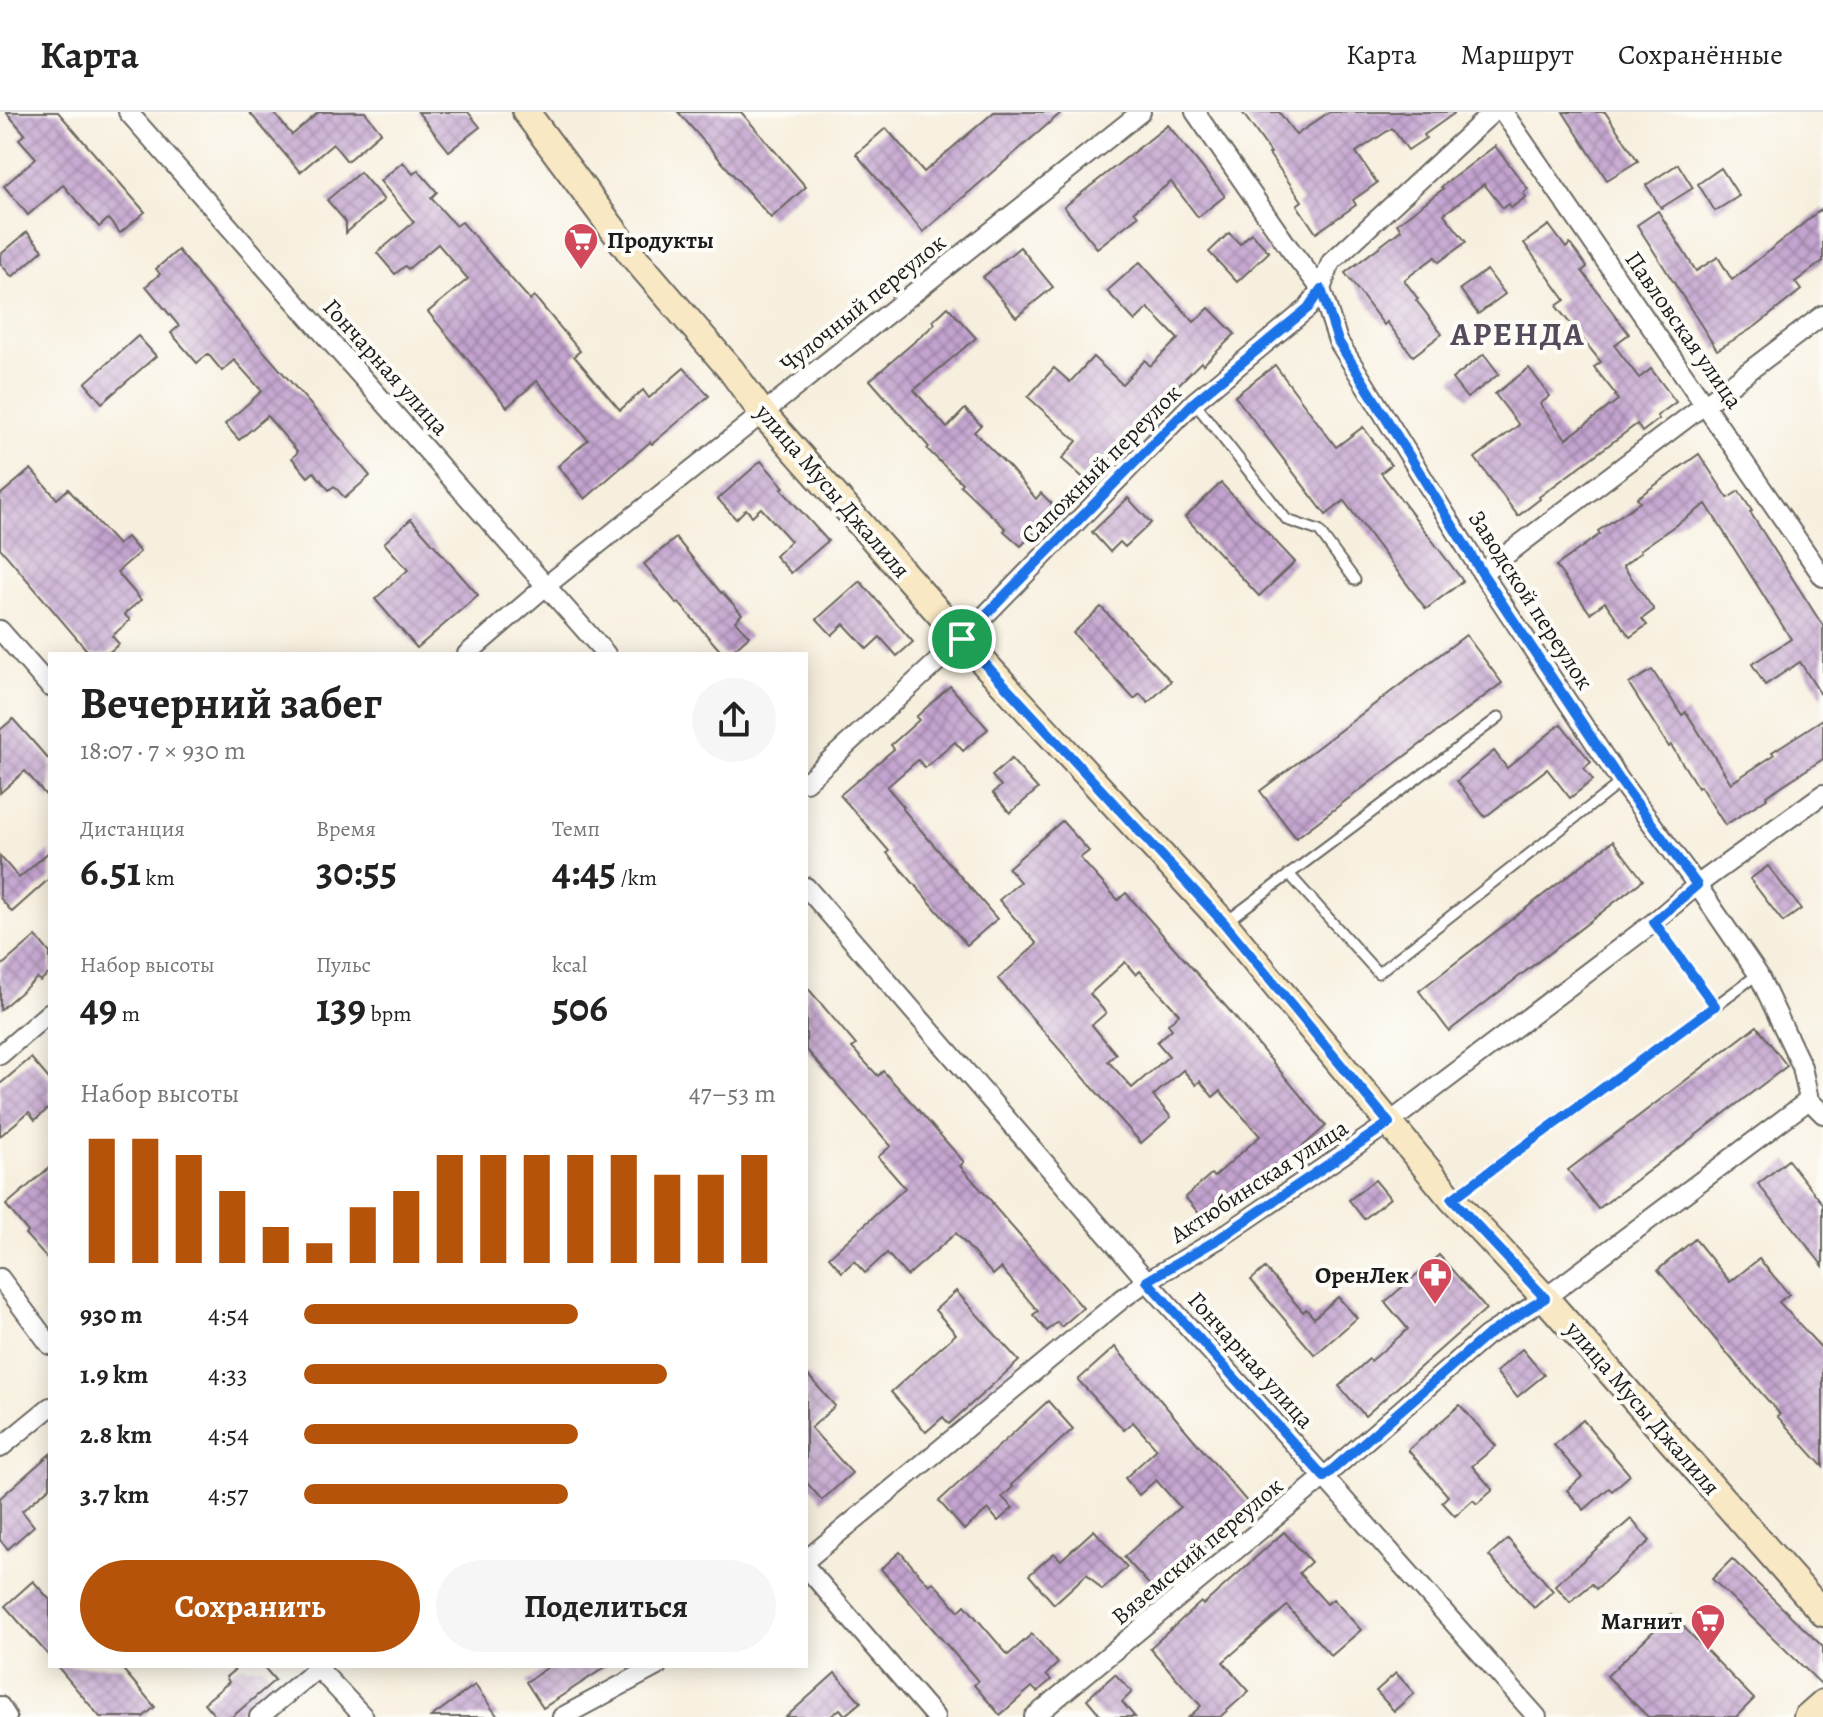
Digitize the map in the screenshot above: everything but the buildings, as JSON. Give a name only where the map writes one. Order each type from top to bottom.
[{"type":"street","name":"Гончарная улица","points":[[128,112],[604,652]]},
{"type":"street","name":"улица Мусы Джалиля","points":[[526,112],[633,256],[731,370],[763,414],[962,639],[1224,923],[1452,1199],[1545,1298],[1823,1613]]},
{"type":"street","name":"Чулочный переулок","points":[[469,652],[547,585],[1141,112]]},
{"type":"street","name":"Заводской переулок","points":[[1195,112],[1321,289],[1338,341],[1482,573],[1621,782],[1758,974],[1802,1067],[1809,1100]]},
{"type":"street","name":"Сапожный переулок","points":[[808,780],[962,639],[1194,402],[1308,308],[1321,289],[1331,262],[1493,112]]},
{"type":"street","name":"Павловская улица","points":[[1503,112],[1823,577]]},
{"type":"street","points":[[1308,308],[1338,341]]},
{"type":"street","points":[[1482,573],[1823,315]]},
{"type":"street","points":[[0,630],[48,685]]},
{"type":"street","name":"Актюбинская улица","points":[[808,1558],[1122,1299],[1220,1238],[1389,1123],[1654,922],[1697,885],[1823,794]]},
{"type":"street","name":"Гончарная улица","points":[[808,889],[1147,1281],[1537,1717]]},
{"type":"street","points":[[0,1055],[48,1014]]},
{"type":"street","points":[[1809,1100],[1823,1114]]},
{"type":"street","name":"Вяземский переулок","points":[[1034,1717],[1324,1477],[1486,1336],[1545,1298],[1809,1100]]},
{"type":"street","points":[[0,1278],[48,1342]]},
{"type":"street","points":[[0,1448],[48,1409]]},
{"type":"street","points":[[808,1569],[935,1717]]},
{"type":"street","points":[[259,1717],[316,1668]]},
{"type":"street","points":[[318,1668],[364,1717]]},
{"type":"street","points":[[562,1717],[653,1668]]},
{"type":"street","points":[[1807,1717],[1823,1703]]},
{"type":"street","points":[[0,1706],[7,1717]]},
{"type":"lane","points":[[1194,402],[1287,520],[1319,531],[1355,580]]},
{"type":"lane","points":[[1224,923],[1499,717]]},
{"type":"lane","points":[[1289,874],[1378,973],[1621,782]]},
{"type":"lane","points":[[1654,922],[1715,1006]]},
{"type":"lane","points":[[1452,1199],[1758,974]]},
{"type":"place","name":"Продукты","points":[[581,271]]},
{"type":"place","name":"ОренЛек","points":[[1435,1306]]},
{"type":"place","name":"Магнит","points":[[1708,1652]]},
{"type":"district","name":"АРЕНДА","points":[[1518,334]]},
{"type":"route","points":[[1321,289],[1338,341],[1482,573],[1621,782],[1697,885],[1654,922],[1715,1006],[1452,1199],[1545,1298],[1486,1336],[1324,1477],[1147,1281],[1220,1238],[1389,1123],[1224,923],[962,639],[1194,402],[1308,308],[1321,289]]}]
